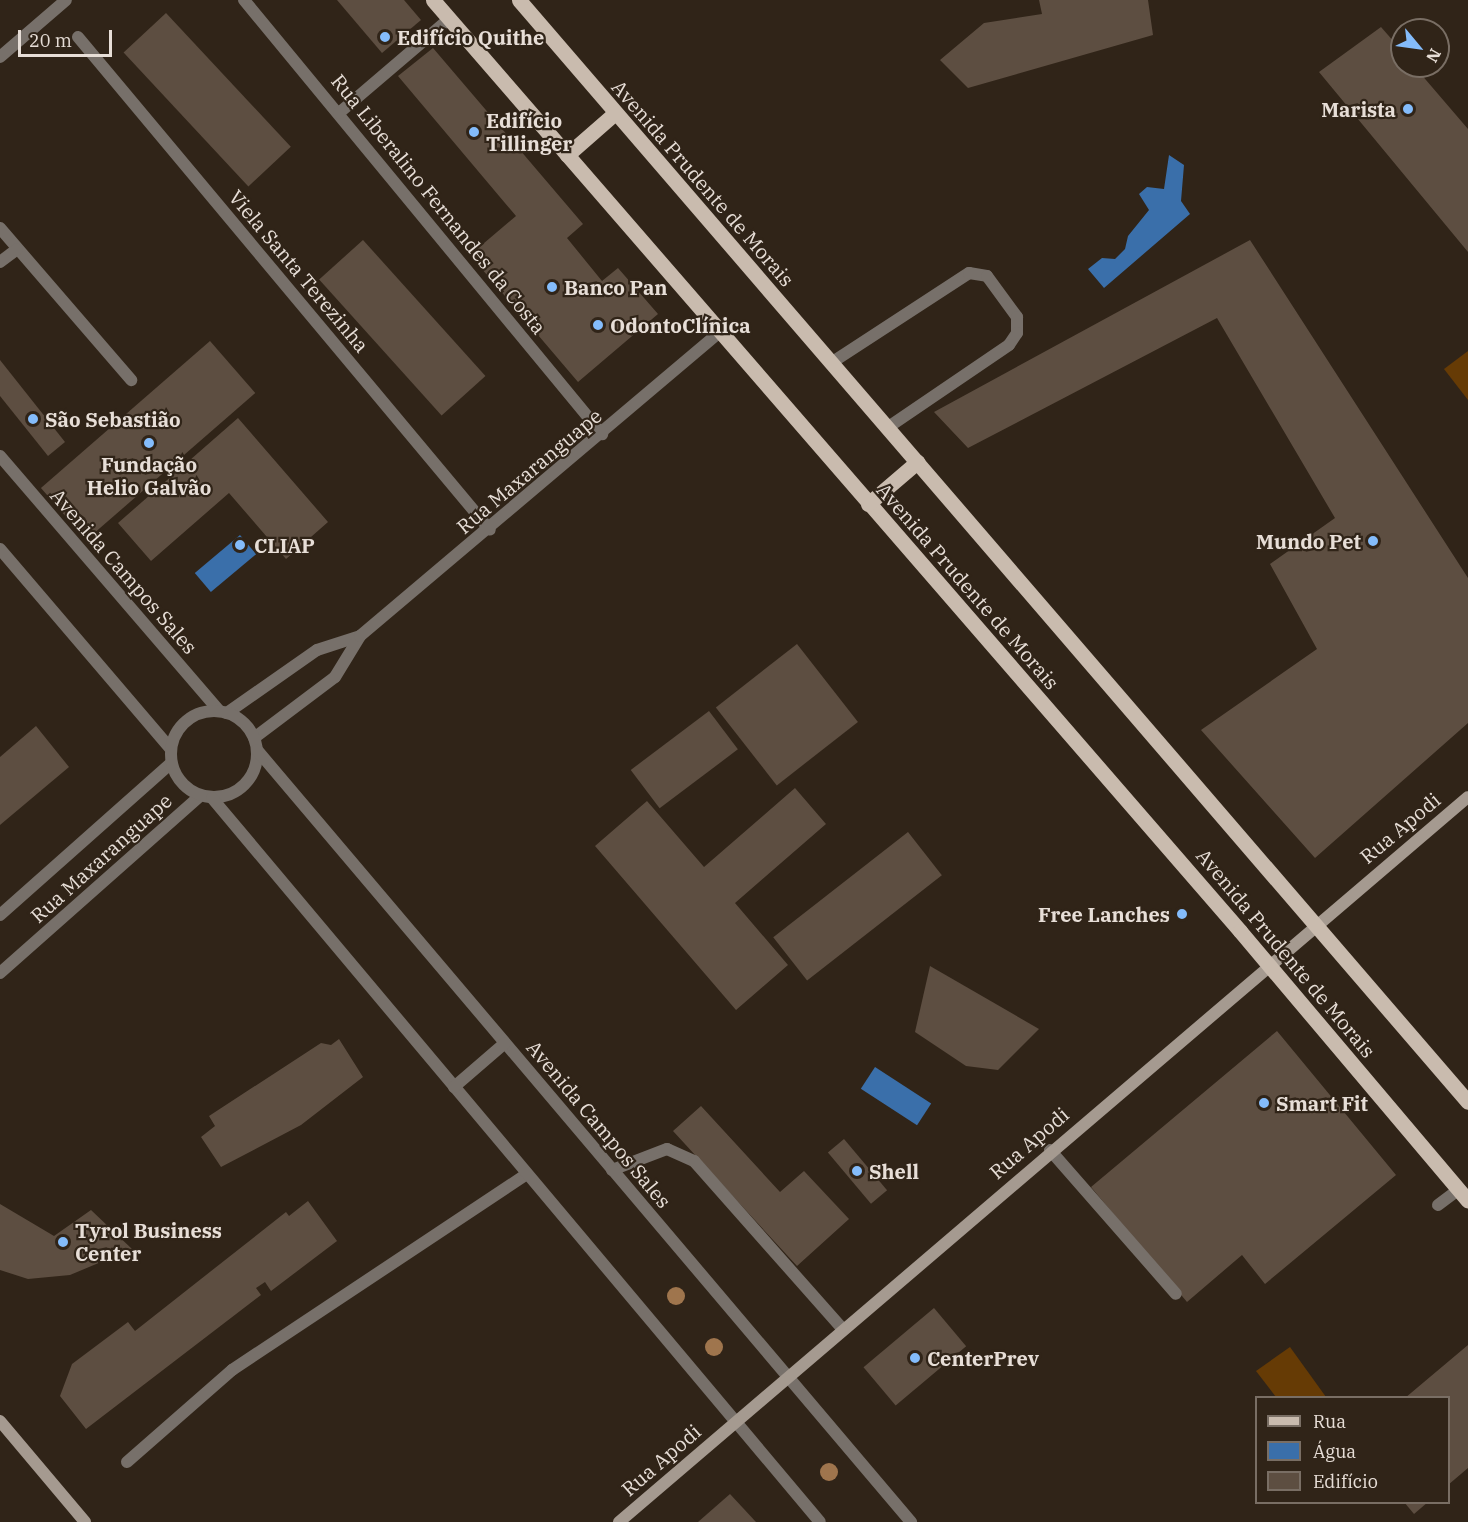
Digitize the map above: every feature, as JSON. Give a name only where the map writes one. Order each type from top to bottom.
[{"type":"main road","name":"Avenida Prudente de Morais","points":[[434,0],[868,504],[1268,963],[1463,1195]]},
{"type":"main road","name":"Avenida Prudente de Morais","points":[[519,0],[1468,1102]]},
{"type":"main road","points":[[567,155],[615,113]]},
{"type":"main road","points":[[868,504],[917,462]]},
{"type":"main road","name":"Rua Apodi","points":[[619,1522],[1268,963],[1468,796]]},
{"type":"main road","points":[[0,1421],[85,1522]]},
{"type":"street","points":[[0,57],[66,0]]},
{"type":"street","name":"Rua Liberalino Fernandes da Costa","points":[[244,0],[602,434]]},
{"type":"street","points":[[339,113],[449,19]]},
{"type":"street","name":"Viela Santa Terezinha","points":[[78,36],[490,530]]},
{"type":"street","points":[[0,228],[131,380]]},
{"type":"street","points":[[0,262],[17,249]]},
{"type":"street","points":[[831,363],[969,273],[987,276],[1017,317],[1017,333],[1009,345],[887,428]]},
{"type":"street","name":"Rua Maxaranguape","points":[[256,744],[335,677],[360,636],[490,530],[720,332]]},
{"type":"street","name":"Avenida Campos Sales","points":[[0,456],[223,712]]},
{"type":"street","points":[[0,549],[171,749]]},
{"type":"street","name":"Rua Maxaranguape","points":[[223,712],[317,650],[360,636]]},
{"type":"street","points":[[206,797],[226,796],[245,784],[256,765],[256,744],[243,723],[223,712],[193,716],[175,736],[171,749],[171,763],[178,779],[206,797],[454,1087],[820,1522]]},
{"type":"street","name":"Avenida Campos Sales","points":[[256,744],[505,1044],[911,1522]]},
{"type":"street","name":"Rua Maxaranguape","points":[[0,915],[171,763]]},
{"type":"street","name":"Rua Maxaranguape","points":[[0,973],[206,797]]},
{"type":"street","points":[[454,1087],[505,1044]]},
{"type":"street","points":[[612,1170],[667,1149],[694,1161],[842,1328]]},
{"type":"street","points":[[1050,1150],[1176,1294]]},
{"type":"street","points":[[127,1462],[232,1370],[527,1174]]},
{"type":"street","points":[[1438,1205],[1463,1195]]},
{"type":"shaded area","points":[[1468,351],[1468,400],[1444,369]]},
{"type":"shaded area","points":[[1290,1347],[1325,1396],[1275,1396],[1256,1371]]},
{"type":"water","points":[[1169,155],[1184,165],[1181,201],[1190,214],[1104,288],[1088,269],[1102,258],[1115,259],[1125,249],[1128,236],[1149,210],[1139,194],[1147,187],[1164,189]]},
{"type":"water","points":[[240,535],[256,554],[211,592],[195,573]]},
{"type":"water","points":[[875,1067],[931,1103],[917,1125],[861,1089]]},
{"type":"building","name":"Edifício Quithe","points":[[337,0],[404,0],[421,20],[382,53]]},
{"type":"building","points":[[1039,0],[1148,0],[1153,35],[968,88],[940,60],[984,23],[1042,14]]},
{"type":"building","points":[[166,13],[291,147],[248,186],[124,53]]},
{"type":"building","points":[[1381,27],[1390,37],[1390,78],[1424,78],[1468,129],[1468,252],[1319,72]]},
{"type":"building","points":[[433,48],[583,224],[567,238],[602,281],[618,268],[658,314],[578,382],[470,255],[516,216],[398,76]]},
{"type":"building","points":[[363,240],[485,376],[442,415],[319,279]]},
{"type":"building","name":"Mundo Pet","points":[[1250,240],[1468,578],[1468,723],[1315,858],[1201,730],[1317,649],[1270,564],[1335,518],[1217,318],[968,448],[934,412]]},
{"type":"building","name":"Fundação Helio Galvão","points":[[210,341],[255,393],[86,540],[41,488]]},
{"type":"building","name":"São Sebastião","points":[[0,360],[65,442],[48,456],[0,396]]},
{"type":"building","points":[[238,418],[328,522],[286,559],[229,493],[151,561],[118,523]]},
{"type":"building","points":[[797,644],[858,722],[777,785],[716,707]]},
{"type":"building","points":[[709,711],[738,749],[660,808],[631,770]]},
{"type":"building","points":[[36,726],[69,767],[0,825],[0,757]]},
{"type":"building","points":[[795,788],[826,824],[735,903],[788,965],[736,1010],[595,846],[647,801],[704,867]]},
{"type":"building","points":[[908,832],[942,875],[807,981],[773,937]]},
{"type":"building","points":[[930,966],[1039,1029],[998,1070],[966,1066],[915,1032]]},
{"type":"building","name":"Smart Fit","points":[[1277,1031],[1396,1175],[1265,1284],[1242,1255],[1187,1302],[1091,1187]]},
{"type":"building","points":[[339,1039],[363,1077],[301,1125],[221,1167],[201,1137],[215,1126],[209,1116],[321,1043],[331,1045]]},
{"type":"building","points":[[701,1106],[780,1192],[804,1171],[849,1219],[797,1266],[673,1131]]},
{"type":"building","name":"Shell","points":[[844,1139],[887,1190],[871,1204],[828,1152]]},
{"type":"building","points":[[308,1201],[337,1241],[271,1291],[265,1282],[256,1288],[261,1295],[86,1429],[60,1396],[72,1364],[128,1322],[135,1331],[286,1212],[289,1216]]},
{"type":"building","name":"Tyrol Business Center","points":[[0,1204],[54,1236],[91,1210],[132,1249],[70,1275],[28,1279],[0,1270]]},
{"type":"building","name":"CenterPrev","points":[[934,1308],[966,1346],[896,1405],[864,1367]]},
{"type":"building","points":[[1468,1345],[1468,1468],[1450,1483],[1450,1396],[1407,1396]]},
{"type":"building","points":[[730,1494],[756,1522],[698,1522]]},
{"type":"building","points":[[1406,1504],[1426,1504],[1414,1514]]},
{"type":"place","name":"Edifício Quithe","points":[[385,37]]},
{"type":"place","name":"Marista","points":[[1408,109]]},
{"type":"place","name":"Edifício Tillinger","points":[[474,132]]},
{"type":"place","name":"Banco Pan","points":[[552,287]]},
{"type":"place","name":"OdontoClínica","points":[[598,325]]},
{"type":"place","name":"São Sebastião","points":[[33,419]]},
{"type":"place","name":"Fundação Helio Galvão","points":[[149,443]]},
{"type":"place","name":"Mundo Pet","points":[[1373,541]]},
{"type":"place","name":"CLIAP","points":[[240,545]]},
{"type":"place","name":"Free Lanches","points":[[1182,914]]},
{"type":"place","name":"Smart Fit","points":[[1264,1103]]},
{"type":"place","name":"Shell","points":[[857,1171]]},
{"type":"place","name":"Tyrol Business Center","points":[[63,1242]]},
{"type":"place","name":"CenterPrev","points":[[915,1358]]}]
